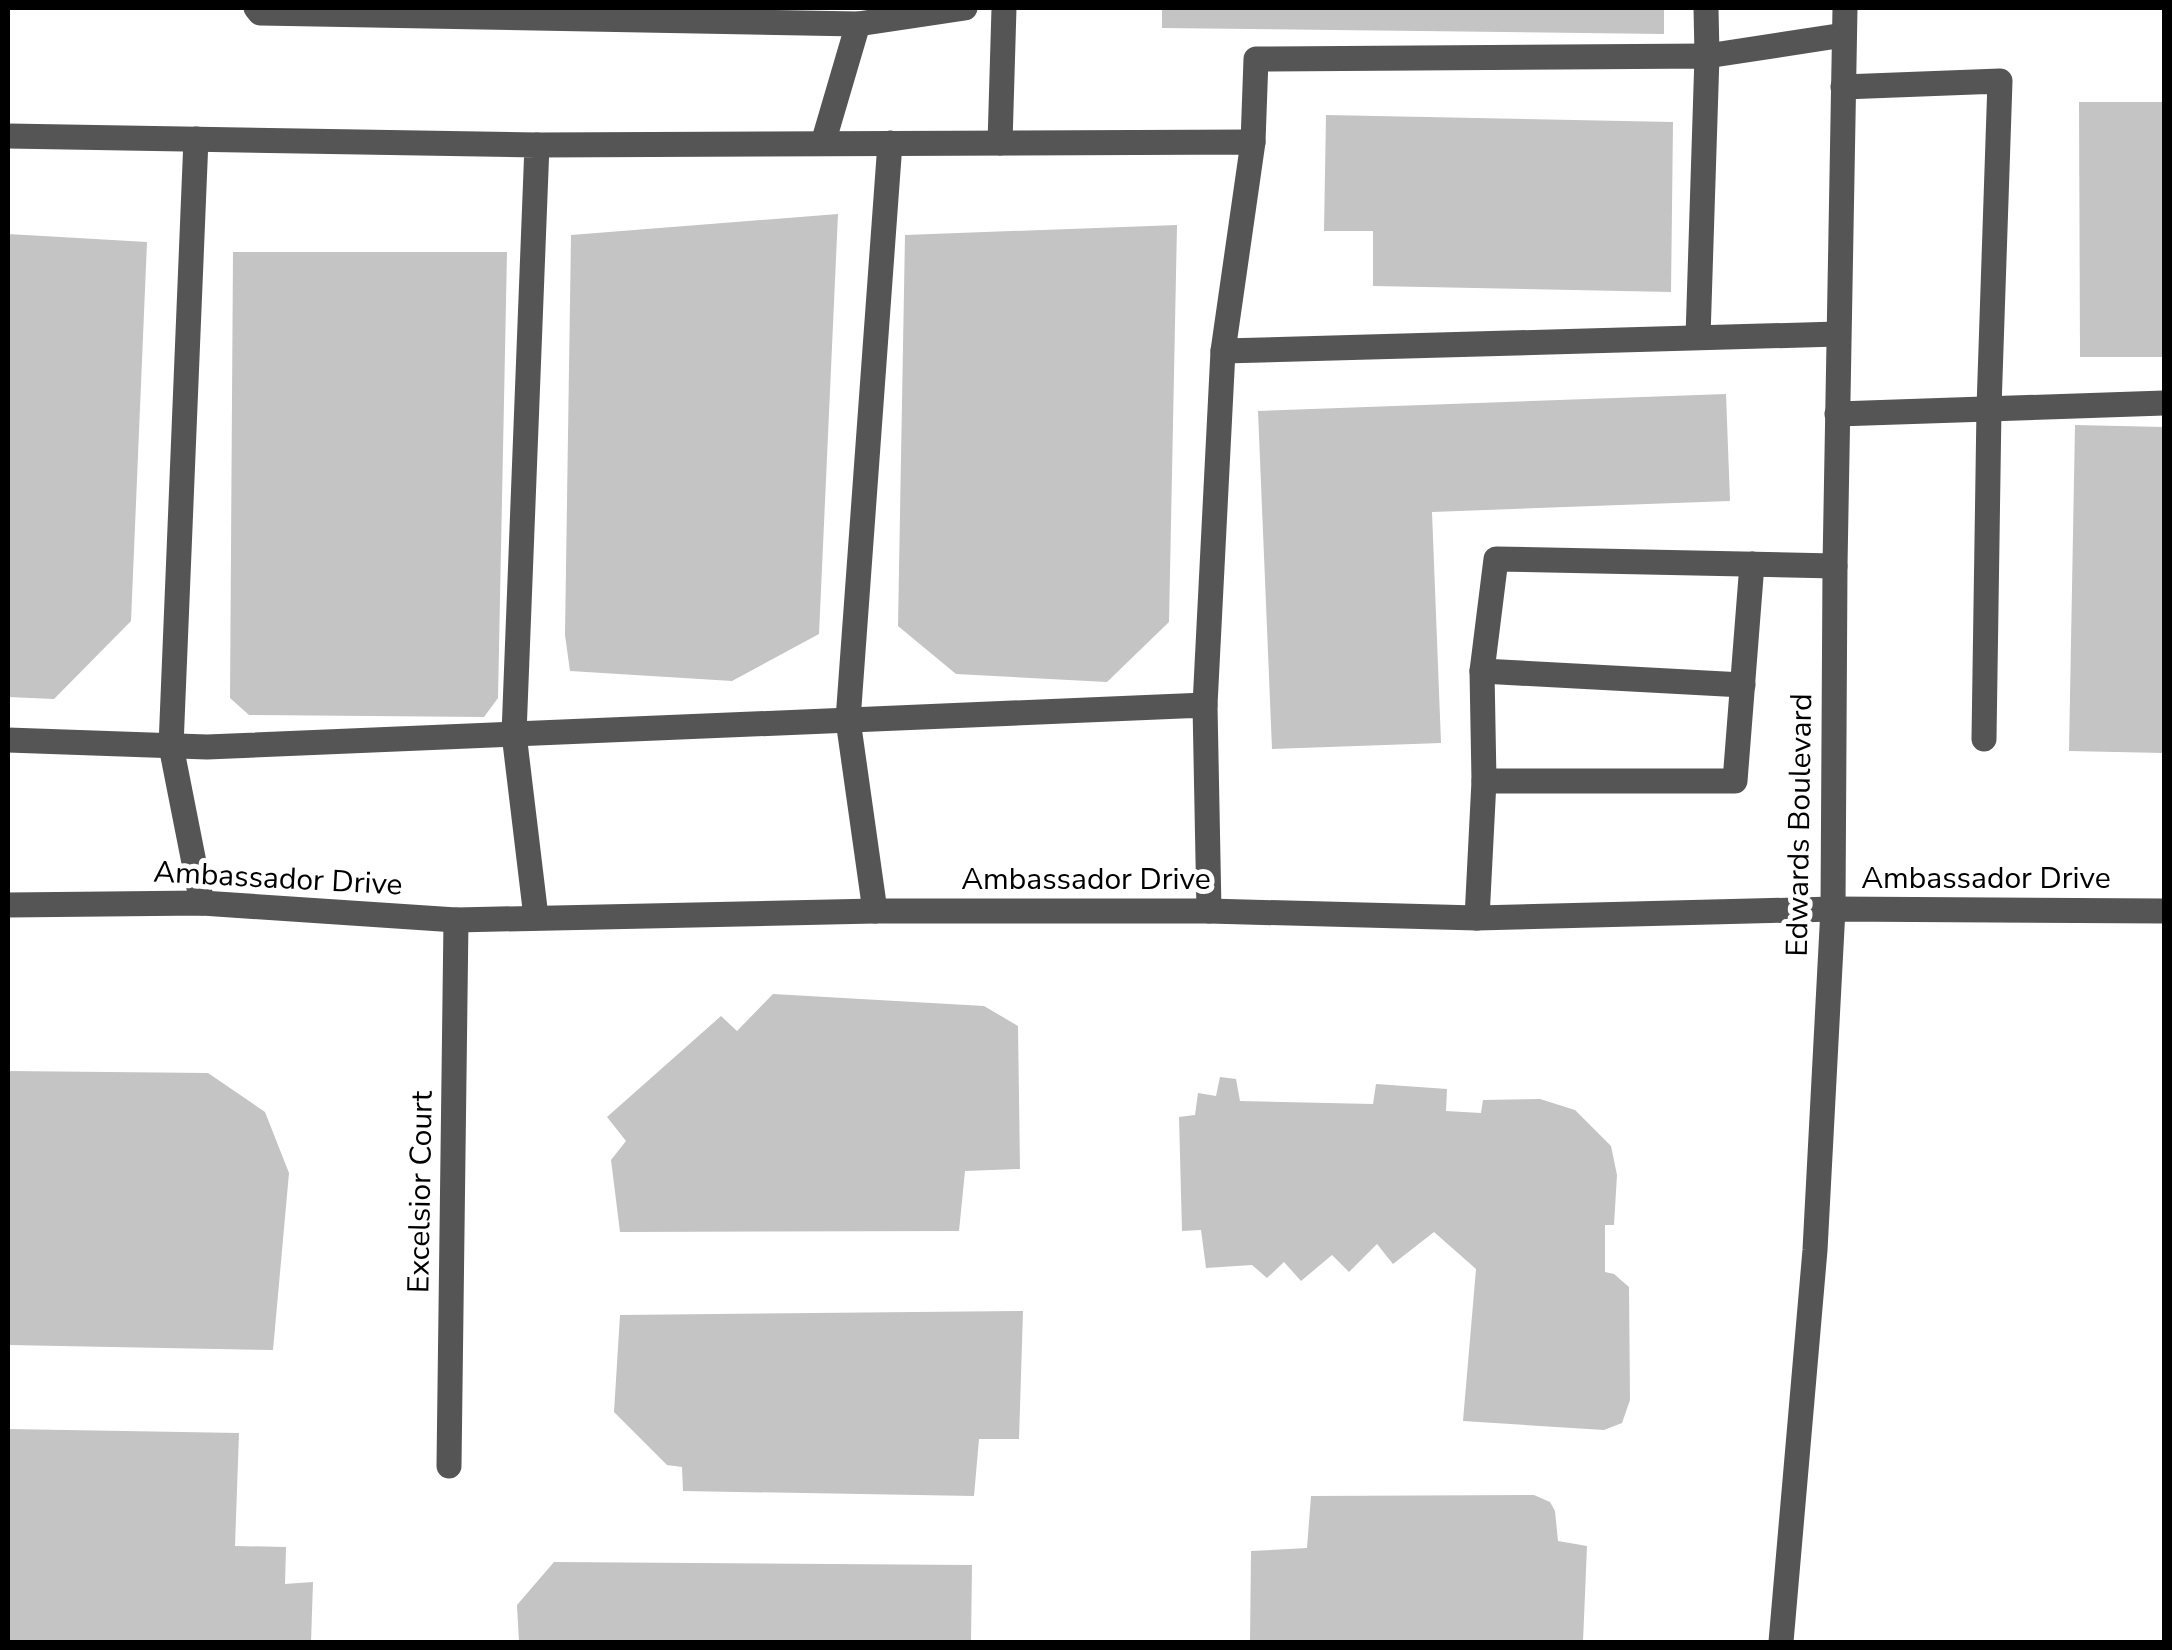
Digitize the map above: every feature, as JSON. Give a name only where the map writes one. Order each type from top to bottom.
[{"type":"street","points":[[256,8],[260,13],[858,24],[965,8]]},
{"type":"street","points":[[1000,143],[1004,8]]},
{"type":"street","points":[[1698,337],[1706,8]]},
{"type":"street","name":"Edwards Boulevard","points":[[1782,1642],[1815,1250],[1833,910],[1845,8]]},
{"type":"street","points":[[823,143],[858,24]]},
{"type":"street","points":[[1209,912],[1205,705],[1222,351],[1253,142],[1256,59],[1707,56],[1844,36]]},
{"type":"street","points":[[1843,87],[2000,81],[1989,408],[1984,739]]},
{"type":"street","points":[[8,136],[536,145],[1253,142]]},
{"type":"street","points":[[196,140],[171,746],[202,904]]},
{"type":"street","points":[[875,911],[848,720],[890,143]]},
{"type":"street","points":[[536,145],[514,734],[536,917]]},
{"type":"street","points":[[1222,351],[1838,334]]},
{"type":"street","points":[[1837,414],[2164,403]]},
{"type":"street","points":[[1477,918],[1484,781],[1482,671],[1496,559],[1835,566]]},
{"type":"street","points":[[1484,781],[1735,781],[1752,564]]},
{"type":"street","points":[[1482,671],[1743,685]]},
{"type":"street","points":[[8,740],[171,746],[1205,705]]},
{"type":"street","name":"Ambassador Drive","points":[[8,905],[202,904],[456,920],[875,911],[1477,918],[1833,910],[2164,911]]},
{"type":"street","name":"Excelsior Court","points":[[449,1466],[456,920]]},
{"type":"building","points":[[1162,8],[1664,8],[1664,34],[1162,28]]},
{"type":"building","points":[[2079,102],[2164,102],[2164,357],[2080,357]]},
{"type":"building","points":[[1326,115],[1673,122],[1671,292],[1373,286],[1373,231],[1324,231]]},
{"type":"building","points":[[838,214],[819,634],[732,681],[570,671],[565,635],[571,235]]},
{"type":"building","points":[[1177,225],[1169,622],[1107,682],[956,674],[898,626],[905,235]]},
{"type":"building","points":[[8,234],[147,242],[131,621],[54,699],[8,697]]},
{"type":"building","points":[[233,252],[507,252],[498,698],[484,717],[249,715],[230,698]]},
{"type":"building","points":[[1726,394],[1730,501],[1432,512],[1441,743],[1272,749],[1258,411]]},
{"type":"building","points":[[2075,425],[2164,427],[2164,753],[2069,751]]},
{"type":"building","points":[[773,994],[984,1006],[1018,1026],[1020,1169],[965,1171],[959,1231],[620,1232],[611,1160],[626,1141],[607,1117],[721,1016],[737,1031]]},
{"type":"building","points":[[8,1071],[208,1073],[265,1112],[289,1173],[273,1350],[8,1345]]},
{"type":"building","points":[[1220,1077],[1236,1079],[1240,1101],[1373,1104],[1376,1084],[1447,1089],[1446,1111],[1481,1113],[1483,1100],[1540,1099],[1575,1110],[1611,1146],[1617,1175],[1614,1225],[1605,1225],[1605,1272],[1614,1274],[1629,1287],[1630,1400],[1622,1423],[1604,1430],[1463,1421],[1476,1269],[1434,1232],[1393,1264],[1377,1244],[1349,1272],[1332,1255],[1301,1281],[1284,1262],[1267,1278],[1252,1265],[1206,1268],[1201,1230],[1182,1231],[1179,1117],[1195,1115],[1198,1093],[1216,1096]]},
{"type":"building","points":[[1023,1311],[1019,1439],[979,1439],[974,1496],[683,1491],[682,1467],[667,1465],[614,1412],[620,1315]]},
{"type":"building","points":[[8,1429],[239,1433],[235,1546],[286,1547],[285,1584],[313,1582],[311,1642],[8,1642]]},
{"type":"building","points":[[1534,1495],[1550,1502],[1555,1511],[1558,1541],[1587,1546],[1583,1642],[1250,1642],[1251,1551],[1307,1548],[1311,1496]]},
{"type":"building","points":[[554,1562],[972,1565],[971,1642],[519,1642],[517,1605]]}]
